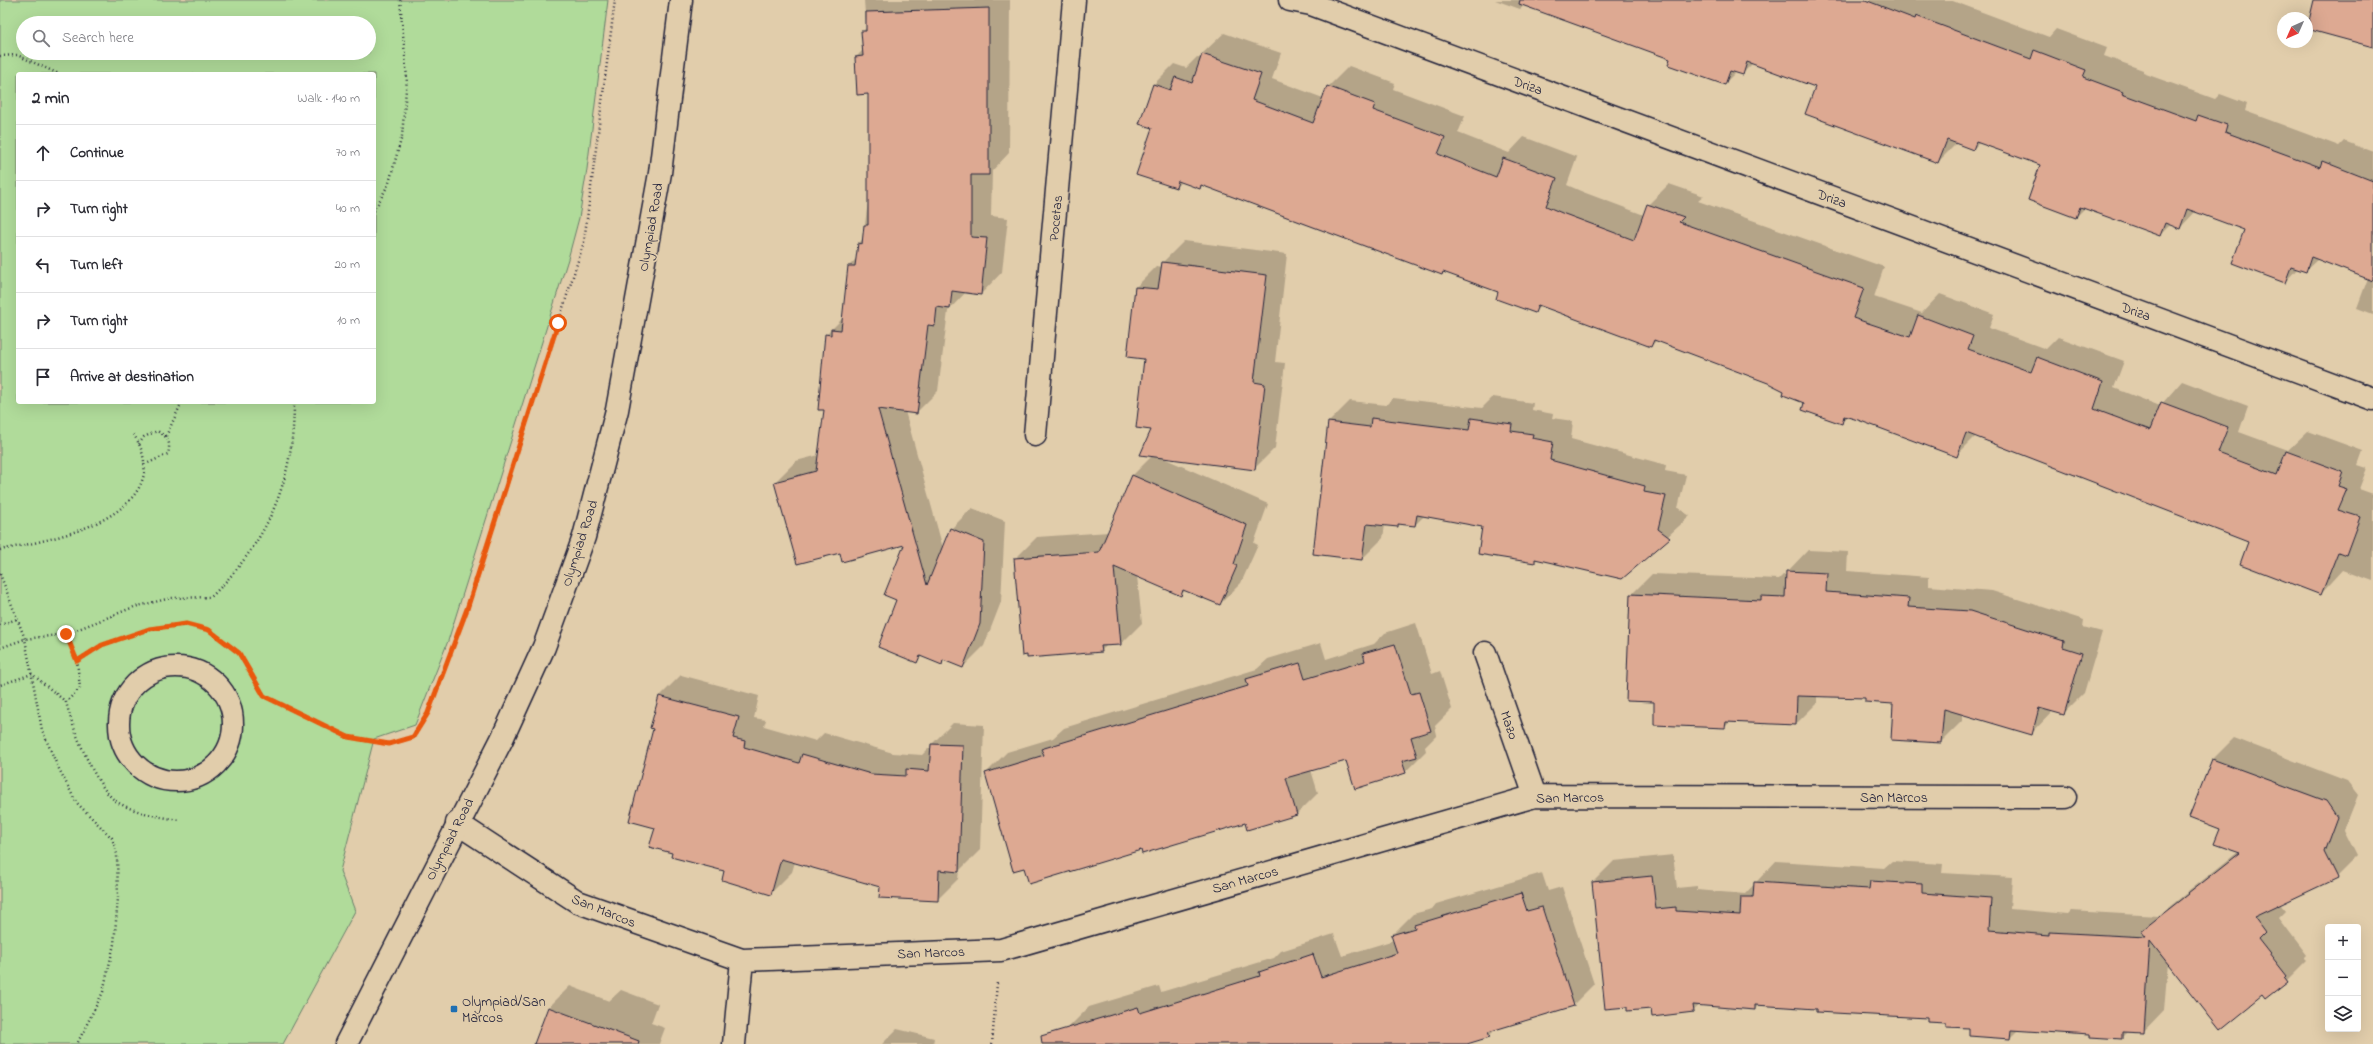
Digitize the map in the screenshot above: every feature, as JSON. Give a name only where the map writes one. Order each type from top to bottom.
[{"type":"street","name":"Olympiad Road","points":[[346,1044],[361,1017],[457,823],[502,739],[544,647],[584,537],[617,410],[660,173],[681,0]]},
{"type":"street","name":"Pocetas","points":[[1036,435],[1074,0]]},
{"type":"street","name":"Driza","points":[[1290,0],[1318,7],[2373,399]]},
{"type":"street","name":"Mazo","points":[[1485,653],[1535,796]]},
{"type":"street","name":"San Marcos","points":[[457,823],[578,902],[742,960],[1001,950],[1535,796],[2065,797]]},
{"type":"street","points":[[734,1044],[742,960]]},
{"type":"lane","points":[[174,666],[194,669],[212,679],[224,692],[231,708],[233,724],[230,741],[223,756],[212,768],[195,778],[177,781],[157,778],[140,768],[127,753],[119,735],[119,715],[125,696],[138,680],[155,670],[174,666]]},
{"type":"path","points":[[376,208],[390,183],[402,136],[407,78],[400,0]]},
{"type":"path","points":[[77,661],[102,645],[149,629],[186,624],[209,630],[239,653],[264,696],[348,737],[389,744],[413,737],[428,713],[467,609],[584,242],[616,0]]},
{"type":"path","points":[[0,56],[16,56]]},
{"type":"path","points":[[26,60],[54,72]]},
{"type":"path","points":[[166,436],[181,404]]},
{"type":"path","points":[[0,648],[25,639],[66,634],[134,607],[171,598],[211,597],[236,573],[257,544],[283,489],[294,437],[294,404]]},
{"type":"path","points":[[138,444],[151,432],[157,431],[166,436],[170,443],[168,454],[146,464]]},
{"type":"path","points":[[0,550],[41,542],[111,516],[128,503],[137,493],[146,464],[133,434]]},
{"type":"path","points":[[0,574],[2,584],[25,639],[42,730],[56,765],[76,802],[112,838],[117,854],[118,898],[114,944],[103,992],[77,1044]]},
{"type":"path","points":[[0,625],[17,619]]},
{"type":"path","points":[[66,634],[77,661],[80,688],[66,702]]},
{"type":"path","points":[[0,685],[32,674]]},
{"type":"path","points":[[32,674],[66,702],[80,743],[95,773],[112,799],[144,814],[179,820]]},
{"type":"path","points":[[992,1044],[1001,950]]},
{"type":"green space","points":[[0,0],[608,0],[587,169],[579,218],[568,259],[448,641],[415,725],[374,739],[340,871],[355,911],[283,1044],[0,1044]]},
{"type":"building","points":[[1520,0],[1865,0],[1915,19],[1916,16],[2031,59],[2034,50],[2086,70],[2083,77],[2123,92],[2122,94],[2196,121],[2198,115],[2227,125],[2225,132],[2320,167],[2322,161],[2373,181],[2373,281],[2311,257],[2306,272],[2291,267],[2285,283],[2232,263],[2244,230],[2187,209],[2180,229],[2165,223],[2160,236],[2080,207],[2076,218],[2028,200],[2040,165],[1976,142],[1973,150],[1947,140],[1938,163],[1805,114],[1815,87],[1747,62],[1743,75],[1730,71],[1725,85],[1668,65],[1670,59],[1519,4]]},
{"type":"building","points":[[2314,0],[2373,0],[2373,47],[2313,31],[2313,12],[2311,12]]},
{"type":"building","points":[[989,8],[989,175],[971,175],[971,237],[987,238],[981,295],[952,291],[950,309],[937,307],[935,326],[928,325],[917,414],[878,409],[927,585],[950,528],[984,542],[980,624],[963,668],[943,660],[942,665],[920,656],[917,663],[878,647],[896,600],[884,595],[904,545],[842,562],[840,553],[797,564],[774,482],[816,471],[824,410],[818,410],[825,334],[831,335],[831,329],[841,330],[848,266],[855,266],[858,243],[862,244],[864,225],[868,225],[868,94],[857,95],[855,57],[863,56],[861,31],[866,31],[866,12]]},
{"type":"building","points":[[1202,54],[1261,74],[1252,100],[1313,123],[1327,86],[1375,104],[1373,110],[1445,137],[1438,154],[1496,177],[1503,158],[1557,178],[1546,206],[1634,240],[1647,204],[1684,217],[1679,222],[1864,288],[1853,318],[1910,337],[1918,315],[1973,336],[1968,349],[2031,372],[2037,357],[2103,382],[2094,409],[2150,430],[2161,402],[2228,427],[2218,453],[2277,475],[2286,451],[2343,472],[2338,486],[2347,489],[2338,510],[2360,517],[2346,555],[2338,552],[2321,595],[2240,564],[2248,542],[1966,433],[1957,457],[1858,420],[1844,416],[1842,424],[1802,410],[1804,403],[1783,395],[1784,391],[1768,383],[1654,340],[1651,347],[1538,305],[1535,313],[1496,299],[1498,292],[1443,272],[1442,275],[1201,185],[1200,189],[1178,181],[1176,188],[1136,175],[1152,128],[1139,124],[1153,84],[1170,90],[1175,77],[1192,83]]},
{"type":"building","points":[[1162,262],[1267,275],[1254,382],[1265,384],[1255,470],[1140,455],[1151,430],[1136,428],[1144,359],[1127,357],[1135,287],[1158,289]]},
{"type":"building","points":[[1371,418],[1469,430],[1471,418],[1512,424],[1511,431],[1533,434],[1532,438],[1553,442],[1550,460],[1645,486],[1644,492],[1666,496],[1658,529],[1670,538],[1622,579],[1535,559],[1535,563],[1478,554],[1482,527],[1417,515],[1415,526],[1398,524],[1398,527],[1367,524],[1362,560],[1313,554],[1328,422],[1370,427]]},
{"type":"building","points":[[1132,475],[1247,525],[1234,564],[1237,566],[1220,605],[1183,590],[1181,596],[1114,567],[1121,645],[1101,646],[1102,652],[1027,658],[1027,655],[1022,656],[1014,558],[1099,552]]},
{"type":"building","points":[[1786,571],[1827,573],[1826,592],[1909,598],[1908,607],[1970,611],[2064,641],[2063,647],[2082,653],[2064,715],[2039,708],[2032,735],[1944,709],[1941,743],[1891,740],[1893,704],[1865,702],[1865,698],[1797,696],[1796,725],[1726,722],[1725,728],[1654,725],[1654,702],[1626,701],[1630,594],[1761,600],[1761,596],[1785,597]]},
{"type":"building","points":[[1395,644],[1411,694],[1419,692],[1431,731],[1411,737],[1417,757],[1402,761],[1406,773],[1355,789],[1346,761],[1286,778],[1297,815],[1247,830],[1245,823],[1142,854],[1141,850],[1029,884],[1024,868],[1013,871],[985,773],[1044,755],[1041,749],[1248,686],[1246,679],[1300,663],[1305,679],[1365,661],[1363,653]]},
{"type":"building","points":[[659,696],[739,717],[733,738],[745,741],[744,747],[799,763],[802,754],[871,774],[906,776],[906,769],[929,771],[931,744],[963,745],[959,872],[939,870],[938,901],[879,898],[880,887],[781,859],[771,895],[722,880],[724,871],[671,857],[672,853],[649,847],[655,828],[629,821],[653,729],[650,728]]},
{"type":"building","points":[[2212,759],[2326,801],[2337,817],[2324,852],[2337,878],[2254,917],[2265,932],[2258,939],[2287,976],[2285,978],[2288,982],[2265,1000],[2262,996],[2220,1030],[2150,941],[2144,1033],[2122,1032],[2122,1039],[2090,1037],[2090,1035],[2011,1030],[2010,1039],[1969,1036],[1969,1028],[1946,1027],[1946,1023],[1927,1022],[1927,1018],[1816,1012],[1816,1009],[1755,1005],[1755,1010],[1693,1005],[1694,1012],[1652,1017],[1651,1009],[1627,1011],[1627,1007],[1605,1009],[1592,882],[1652,876],[1656,909],[1676,907],[1676,911],[1740,915],[1741,897],[1753,897],[1754,882],[1869,889],[1870,881],[1922,884],[1922,893],[1991,898],[1989,930],[2049,935],[2049,932],[2146,937],[2141,931],[2240,853],[2214,844],[2220,829],[2189,817]]},
{"type":"building","points":[[1521,893],[1527,911],[1542,907],[1574,1006],[1488,1032],[1490,1037],[1467,1044],[1042,1044],[1041,1036],[1138,1007],[1140,1013],[1260,976],[1259,972],[1313,954],[1321,977],[1397,953],[1391,935],[1415,928],[1414,925]]},
{"type":"building","points":[[548,1007],[639,1041],[638,1044],[534,1044]]},
{"type":"place","name":"Olympiad/San Marcos","points":[[454,1009]]},
{"type":"route","points":[[66,634],[77,661],[102,645],[149,629],[186,624],[209,630],[239,653],[264,696],[304,714],[348,737],[389,744],[413,737],[428,713],[467,609],[558,323]]}]
